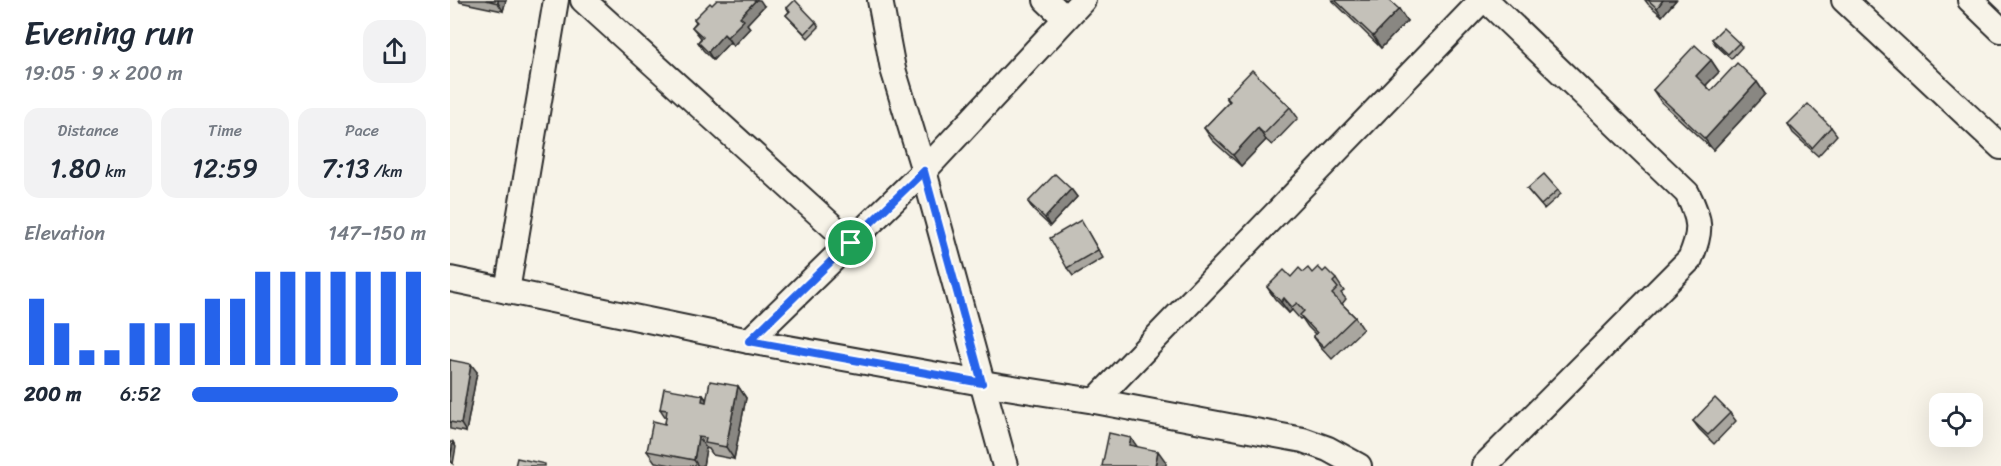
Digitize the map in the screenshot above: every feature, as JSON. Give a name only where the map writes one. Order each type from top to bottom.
[{"type":"street","points":[[507,291],[556,0]]},
{"type":"street","points":[[584,0],[851,243]]},
{"type":"street","points":[[880,0],[893,69],[924,171],[1005,466]]},
{"type":"street","points":[[1046,0],[1065,18]]},
{"type":"street","points":[[749,341],[924,171],[1083,0]]},
{"type":"street","points":[[1095,401],[1484,0],[1687,193],[1698,223],[1698,240],[1690,259],[1484,466]]},
{"type":"street","points":[[1844,0],[2001,147]]},
{"type":"street","points":[[1970,0],[2001,30]]},
{"type":"street","points":[[450,279],[749,341],[1095,401],[1303,440],[1328,449],[1359,466]]},
{"type":"building","points":[[717,0],[756,0],[740,17],[744,20],[727,37],[724,34],[708,52],[698,42],[703,37],[692,27],[697,22],[694,19],[710,3],[712,5]]},
{"type":"building","points":[[795,0],[816,22],[805,34],[786,15],[790,11],[787,8]]},
{"type":"building","points":[[1335,0],[1389,0],[1399,9],[1373,36]]},
{"type":"building","points":[[1648,0],[1663,0],[1657,8]]},
{"type":"building","points":[[1723,28],[1739,43],[1728,54],[1712,39]]},
{"type":"building","points":[[1695,45],[1711,60],[1696,76],[1711,91],[1737,63],[1757,82],[1705,139],[1653,90]]},
{"type":"building","points":[[1252,70],[1290,107],[1264,134],[1258,128],[1233,155],[1204,128],[1230,101],[1226,97]]},
{"type":"building","points":[[1808,104],[1831,127],[1812,148],[1788,124]]},
{"type":"building","points":[[1055,174],[1071,189],[1045,218],[1028,202]]},
{"type":"building","points":[[1544,174],[1558,190],[1541,205],[1527,189]]},
{"type":"building","points":[[1081,220],[1098,250],[1067,268],[1050,238]]},
{"type":"building","points":[[1318,267],[1323,272],[1326,269],[1336,279],[1333,282],[1338,288],[1332,294],[1355,317],[1324,347],[1313,336],[1317,333],[1300,315],[1304,311],[1297,303],[1292,307],[1284,298],[1281,302],[1267,287],[1284,270],[1291,277],[1299,268],[1303,272],[1308,268],[1312,273]]},
{"type":"building","points":[[450,360],[471,364],[461,424],[450,422]]},
{"type":"building","points":[[710,381],[738,386],[726,447],[705,443],[706,438],[698,437],[694,460],[647,451],[653,421],[665,424],[667,410],[660,409],[664,388],[703,395],[702,401],[706,402]]},
{"type":"building","points":[[1715,398],[1730,413],[1708,435],[1693,421]]},
{"type":"building","points":[[1109,433],[1131,438],[1129,445],[1158,451],[1155,466],[1102,466]]},
{"type":"building","points":[[450,442],[453,442],[450,460]]},
{"type":"building","points":[[517,458],[545,464],[545,466],[515,466]]},
{"type":"route","points":[[924,171],[982,383],[749,341],[851,243],[924,171]]}]
